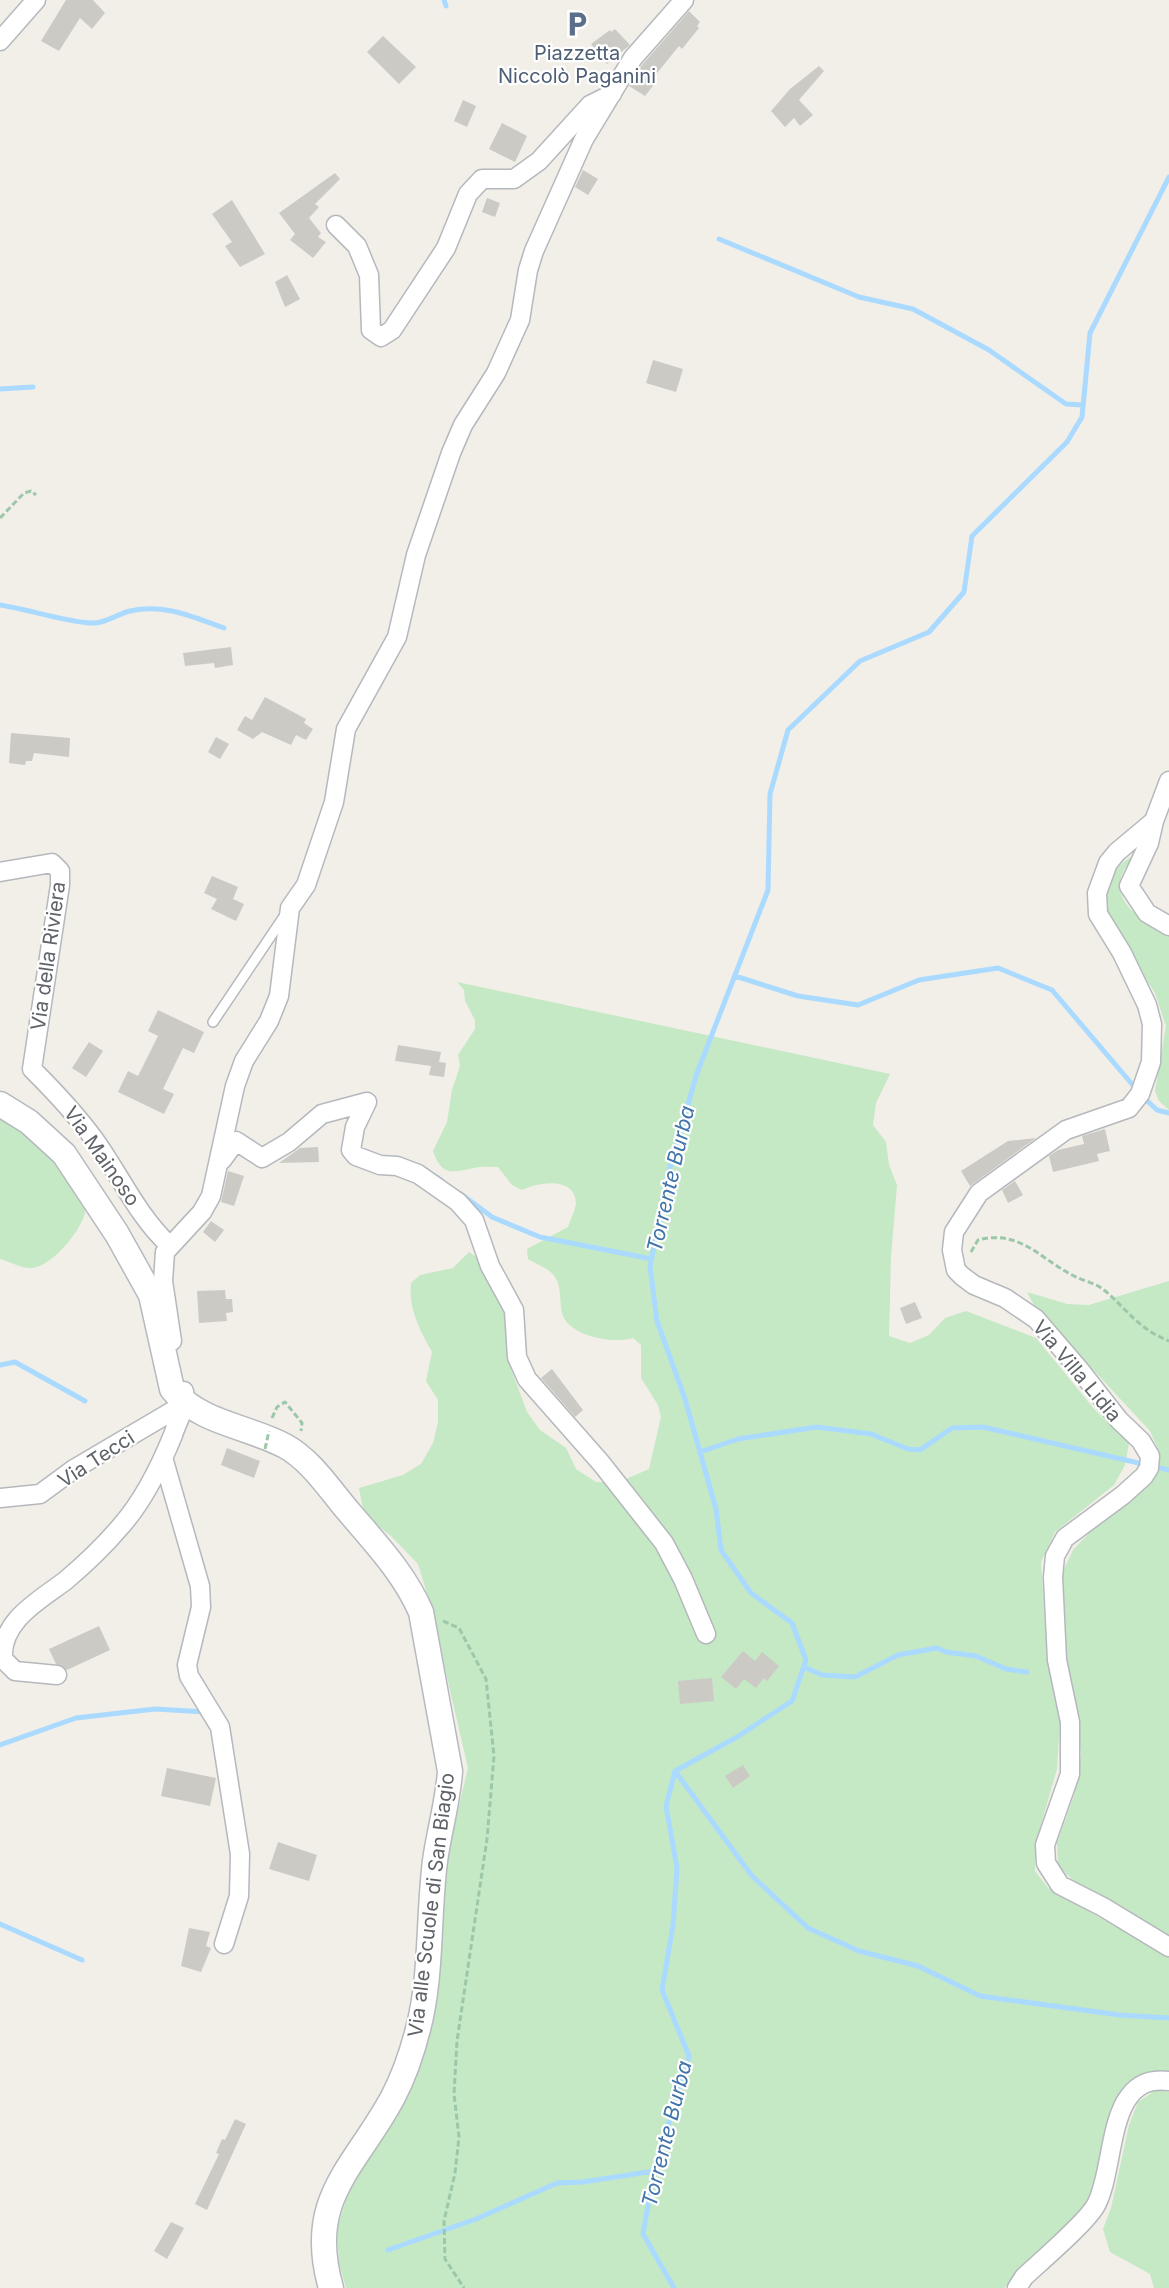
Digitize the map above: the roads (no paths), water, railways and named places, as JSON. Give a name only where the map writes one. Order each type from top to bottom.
[{"type":"street","points":[[0,41],[36,0]]},
{"type":"street","points":[[57,1675],[15,1671],[3,1659],[4,1638],[18,1618],[38,1597],[64,1581],[122,1526],[164,1461],[186,1403],[170,1331],[163,1281],[163,1262],[170,1245],[183,1235],[202,1212],[211,1196],[235,1086],[244,1060],[269,1022],[279,996],[290,908],[306,885],[334,802],[346,729],[397,637],[416,555],[451,453],[463,425],[496,373],[520,320],[528,270],[534,251],[584,139],[633,58],[675,7],[684,0]]},
{"type":"street","points":[[336,225],[357,246],[369,276],[372,330],[381,337],[392,330],[446,248],[468,194],[482,179],[514,179],[538,161],[590,105],[612,94]]},
{"type":"street","points":[[1169,781],[1154,821],[1149,843],[1129,886],[1147,913],[1169,926]]},
{"type":"street","name":"Via Villa Lidia","points":[[1154,821],[1117,852],[1108,863],[1099,884],[1096,904],[1098,914],[1122,953],[1147,1005],[1152,1024],[1151,1062],[1140,1094],[1129,1108],[1066,1130],[979,1193],[954,1232],[953,1260],[956,1270],[974,1285],[1005,1298],[1035,1319],[1079,1369],[1119,1420],[1141,1442],[1149,1456],[1149,1468],[1144,1476],[1123,1495],[1065,1538],[1055,1556],[1053,1577],[1057,1660],[1070,1722],[1070,1774],[1045,1845],[1046,1863],[1060,1885],[1103,1907],[1169,1947]]},
{"type":"street","name":"Via della Riviera","points":[[0,872],[52,862],[60,871],[60,885],[32,1069]]},
{"type":"street","name":"Via Mainoso","points":[[32,1069],[63,1100],[95,1140],[153,1229],[170,1245]]},
{"type":"street","points":[[218,1166],[232,1142],[236,1141],[262,1158],[289,1142],[322,1114],[367,1101],[355,1127],[351,1150],[356,1156],[380,1165],[397,1166],[418,1174],[458,1202],[474,1220],[490,1266],[514,1310],[517,1357],[527,1379],[601,1463],[663,1543],[683,1579],[706,1634]]},
{"type":"street","points":[[0,1104],[28,1122],[64,1154],[94,1197],[151,1295],[171,1389],[186,1403]]},
{"type":"street","name":"Via Tecci","points":[[0,1497],[40,1494],[74,1469],[186,1403]]},
{"type":"street","name":"Via alle Scuole di San Biagio","points":[[186,1403],[286,1447],[319,1477],[397,1568],[421,1612],[450,1771],[449,1795],[435,1858],[427,1973],[419,2026],[407,2068],[392,2099],[337,2183],[321,2245],[331,2288]]},
{"type":"street","points":[[164,1461],[200,1586],[201,1606],[187,1665],[189,1676],[220,1727],[240,1854],[239,1896],[224,1944]]},
{"type":"street","points":[[1017,2288],[1024,2277],[1095,2207],[1108,2172],[1120,2109],[1130,2092],[1141,2083],[1169,2081]]},
{"type":"lane","points":[[213,1022],[290,908]]},
{"type":"waterway","points":[[444,0],[446,6]]},
{"type":"waterway","name":"Torrente Burba","points":[[674,2288],[643,2234],[654,2171],[689,2056],[662,1990],[673,1925],[677,1868],[666,1806],[675,1771],[737,1737],[792,1701],[806,1660],[792,1623],[751,1593],[721,1550],[716,1509],[685,1399],[657,1321],[650,1267],[667,1178],[697,1073],[768,890],[770,794],[788,730],[860,661],[929,632],[964,592],[972,536],[1067,442],[1082,417],[1090,333],[1169,177]]},
{"type":"waterway","points":[[719,239],[859,297],[913,309],[989,350],[1066,404],[1083,405]]},
{"type":"waterway","points":[[0,389],[33,387]]},
{"type":"waterway","points":[[0,605],[91,623],[101,622],[130,611],[167,610],[224,628]]},
{"type":"waterway","points":[[735,976],[798,996],[858,1005],[919,980],[998,968],[1052,990],[1137,1090]]},
{"type":"waterway","points":[[1143,1097],[1157,1110],[1169,1113]]},
{"type":"waterway","points":[[421,1167],[441,1180]]},
{"type":"waterway","points":[[461,1194],[492,1217],[540,1237],[652,1259]]},
{"type":"waterway","points":[[0,1365],[15,1362],[85,1401]]},
{"type":"waterway","points":[[700,1452],[738,1439],[817,1427],[871,1434],[908,1449],[920,1450],[952,1428],[983,1427],[1169,1470]]},
{"type":"waterway","points":[[804,1667],[822,1675],[855,1677],[898,1655],[937,1648],[946,1652],[976,1656],[1006,1669],[1027,1672]]},
{"type":"waterway","points":[[0,1745],[76,1718],[155,1709],[206,1712]]},
{"type":"waterway","points":[[675,1771],[752,1876],[808,1928],[859,1951],[918,1966],[980,1996],[1120,2015],[1169,2018]]},
{"type":"waterway","points":[[0,1924],[82,1960]]},
{"type":"waterway","points":[[388,2250],[476,2219],[557,2183],[583,2182],[654,2171]]},
{"type":"place","name":"Piazzetta Niccolò Paganini","points":[[577,24]]}]
